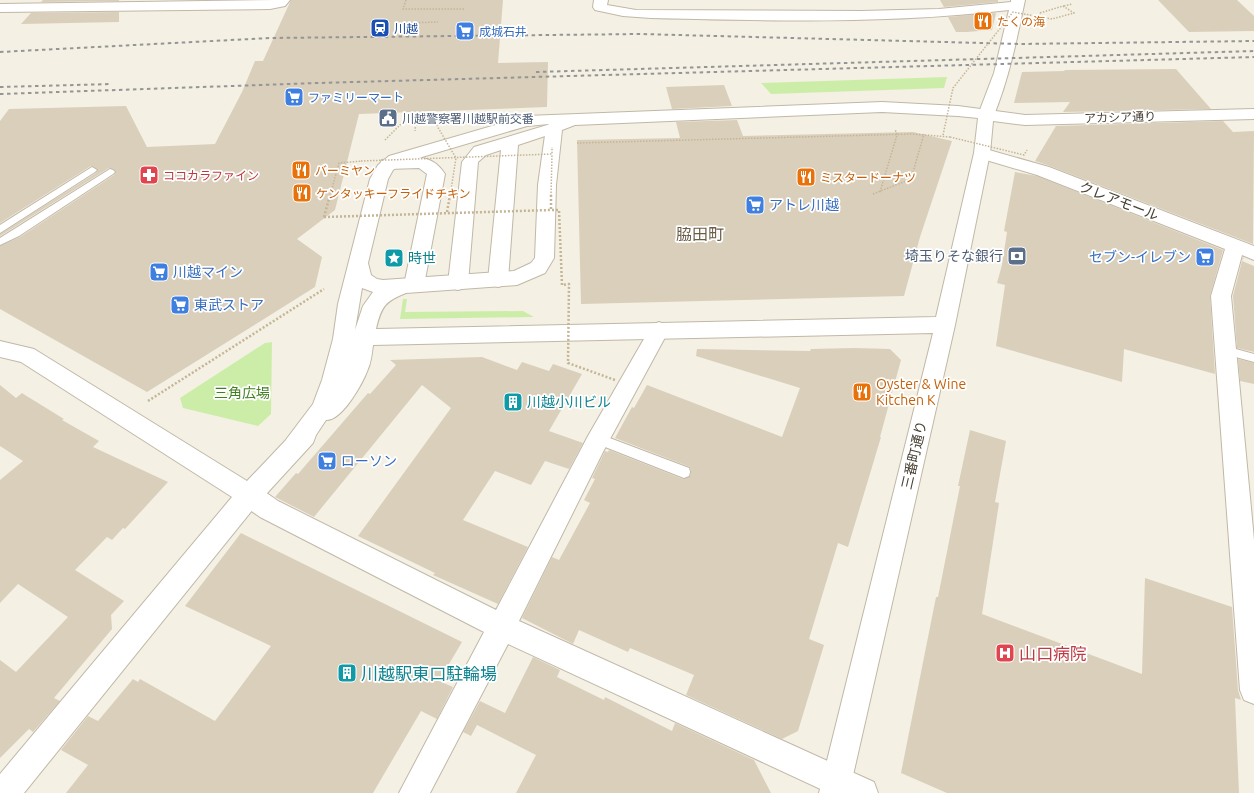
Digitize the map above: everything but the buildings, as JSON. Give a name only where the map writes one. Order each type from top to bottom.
[{"type":"street","points":[[47,7],[62,0]]},
{"type":"street","points":[[601,0],[600,7],[611,11],[660,14],[839,17],[910,15],[1018,3]]},
{"type":"street","points":[[832,0],[839,17]]},
{"type":"street","points":[[0,8],[279,2]]},
{"type":"street","name":"三番町通り","points":[[845,789],[982,153],[986,115],[997,86],[1009,44],[1018,3]]},
{"type":"street","name":"アカシア通り","points":[[388,164],[399,158],[526,121],[555,119],[572,120],[882,107],[920,108],[1025,120],[1254,114]]},
{"type":"street","points":[[458,283],[470,162],[480,151],[554,128],[572,120]]},
{"type":"street","points":[[358,262],[360,276],[372,285],[383,287],[517,278],[538,268],[544,258],[546,185],[554,128]]},
{"type":"street","points":[[498,280],[510,142]]},
{"type":"street","name":"クレアモール","points":[[982,153],[1013,161],[1043,172],[1245,250]]},
{"type":"street","points":[[294,447],[322,408],[333,380],[343,339],[348,304],[379,179],[383,170],[388,164],[418,162],[429,164],[434,169],[436,174],[411,285]]},
{"type":"street","points":[[1245,250],[1221,296],[1254,690]]},
{"type":"street","points":[[4,793],[248,495],[320,421],[338,400],[350,383],[358,367],[372,307],[378,298],[394,290],[411,285]]},
{"type":"street","points":[[343,339],[659,330],[945,325]]},
{"type":"street","points":[[414,793],[502,628],[599,439],[659,330]]},
{"type":"street","points":[[0,349],[27,355],[269,508],[502,628],[792,762],[845,789]]},
{"type":"lane","points":[[0,230],[92,170]]},
{"type":"lane","points":[[0,242],[110,172]]},
{"type":"lane","points":[[1225,350],[1254,358]]},
{"type":"lane","points":[[599,439],[684,472]]},
{"type":"path","points":[[406,0],[403,9],[464,9]]},
{"type":"path","points":[[1044,13],[1072,4]]},
{"type":"path","points":[[942,135],[952,88],[1013,12],[1052,19],[1074,13],[1064,6]]},
{"type":"path","points":[[1038,12],[1044,21],[1041,16]]},
{"type":"path","points":[[410,23],[438,22]]},
{"type":"path","points":[[414,133],[416,121],[433,119],[456,158],[447,212]]},
{"type":"path","points":[[874,194],[911,179],[924,132]]},
{"type":"path","points":[[880,192],[897,135]]},
{"type":"path","points":[[573,143],[942,135],[1024,155],[1027,150]]},
{"type":"path","points":[[551,210],[552,147]]},
{"type":"path","points":[[361,161],[552,154]]},
{"type":"path","points":[[324,217],[447,212],[559,210],[562,285],[569,284],[568,362],[615,380]]},
{"type":"path","points":[[146,402],[325,289]]},
{"type":"green space","points":[[947,77],[944,88],[771,94],[761,83]]},
{"type":"green space","points":[[403,299],[407,299],[405,312],[523,311],[534,317],[400,319]]},
{"type":"green space","name":"三角広場","points":[[272,342],[271,414],[258,426],[183,408],[180,398],[265,343]]},
{"type":"railway","points":[[0,52],[270,38],[640,34],[1020,44],[1254,41]]},
{"type":"railway","points":[[536,72],[1254,51]]},
{"type":"railway","points":[[0,94],[318,83],[1254,57]]},
{"type":"railway","points":[[0,87],[112,84]]},
{"type":"place","name":"たくの海","points":[[983,21]]},
{"type":"place","name":"川越","points":[[380,28]]},
{"type":"place","name":"成城石井","points":[[465,31]]},
{"type":"place","name":"ファミリーマート","points":[[294,97]]},
{"type":"place","name":"川越警察署川越駅前交番","points":[[388,118]]},
{"type":"place","name":"バーミヤン","points":[[301,170]]},
{"type":"place","name":"ココカラファイン","points":[[149,175]]},
{"type":"place","name":"ミスタードーナツ","points":[[806,177]]},
{"type":"place","name":"ケンタッキーフライドチキン","points":[[302,193]]},
{"type":"place","name":"アトレ川越","points":[[755,205]]},
{"type":"place","name":"埼玉りそな銀行","points":[[1017,256]]},
{"type":"place","name":"セブン-イレブン","points":[[1205,257]]},
{"type":"place","name":"時世","points":[[394,258]]},
{"type":"place","name":"川越マイン","points":[[159,272]]},
{"type":"place","name":"東武ストア","points":[[180,305]]},
{"type":"place","name":"Oyster & Wine Kitchen K","points":[[862,392]]},
{"type":"place","name":"川越小川ビル","points":[[513,402]]},
{"type":"place","name":"ローソン","points":[[327,461]]},
{"type":"place","name":"山口病院","points":[[1005,653]]},
{"type":"place","name":"川越駅東口駐輪場","points":[[347,673]]},
{"type":"district","name":"脇田町","points":[[700,234]]}]
